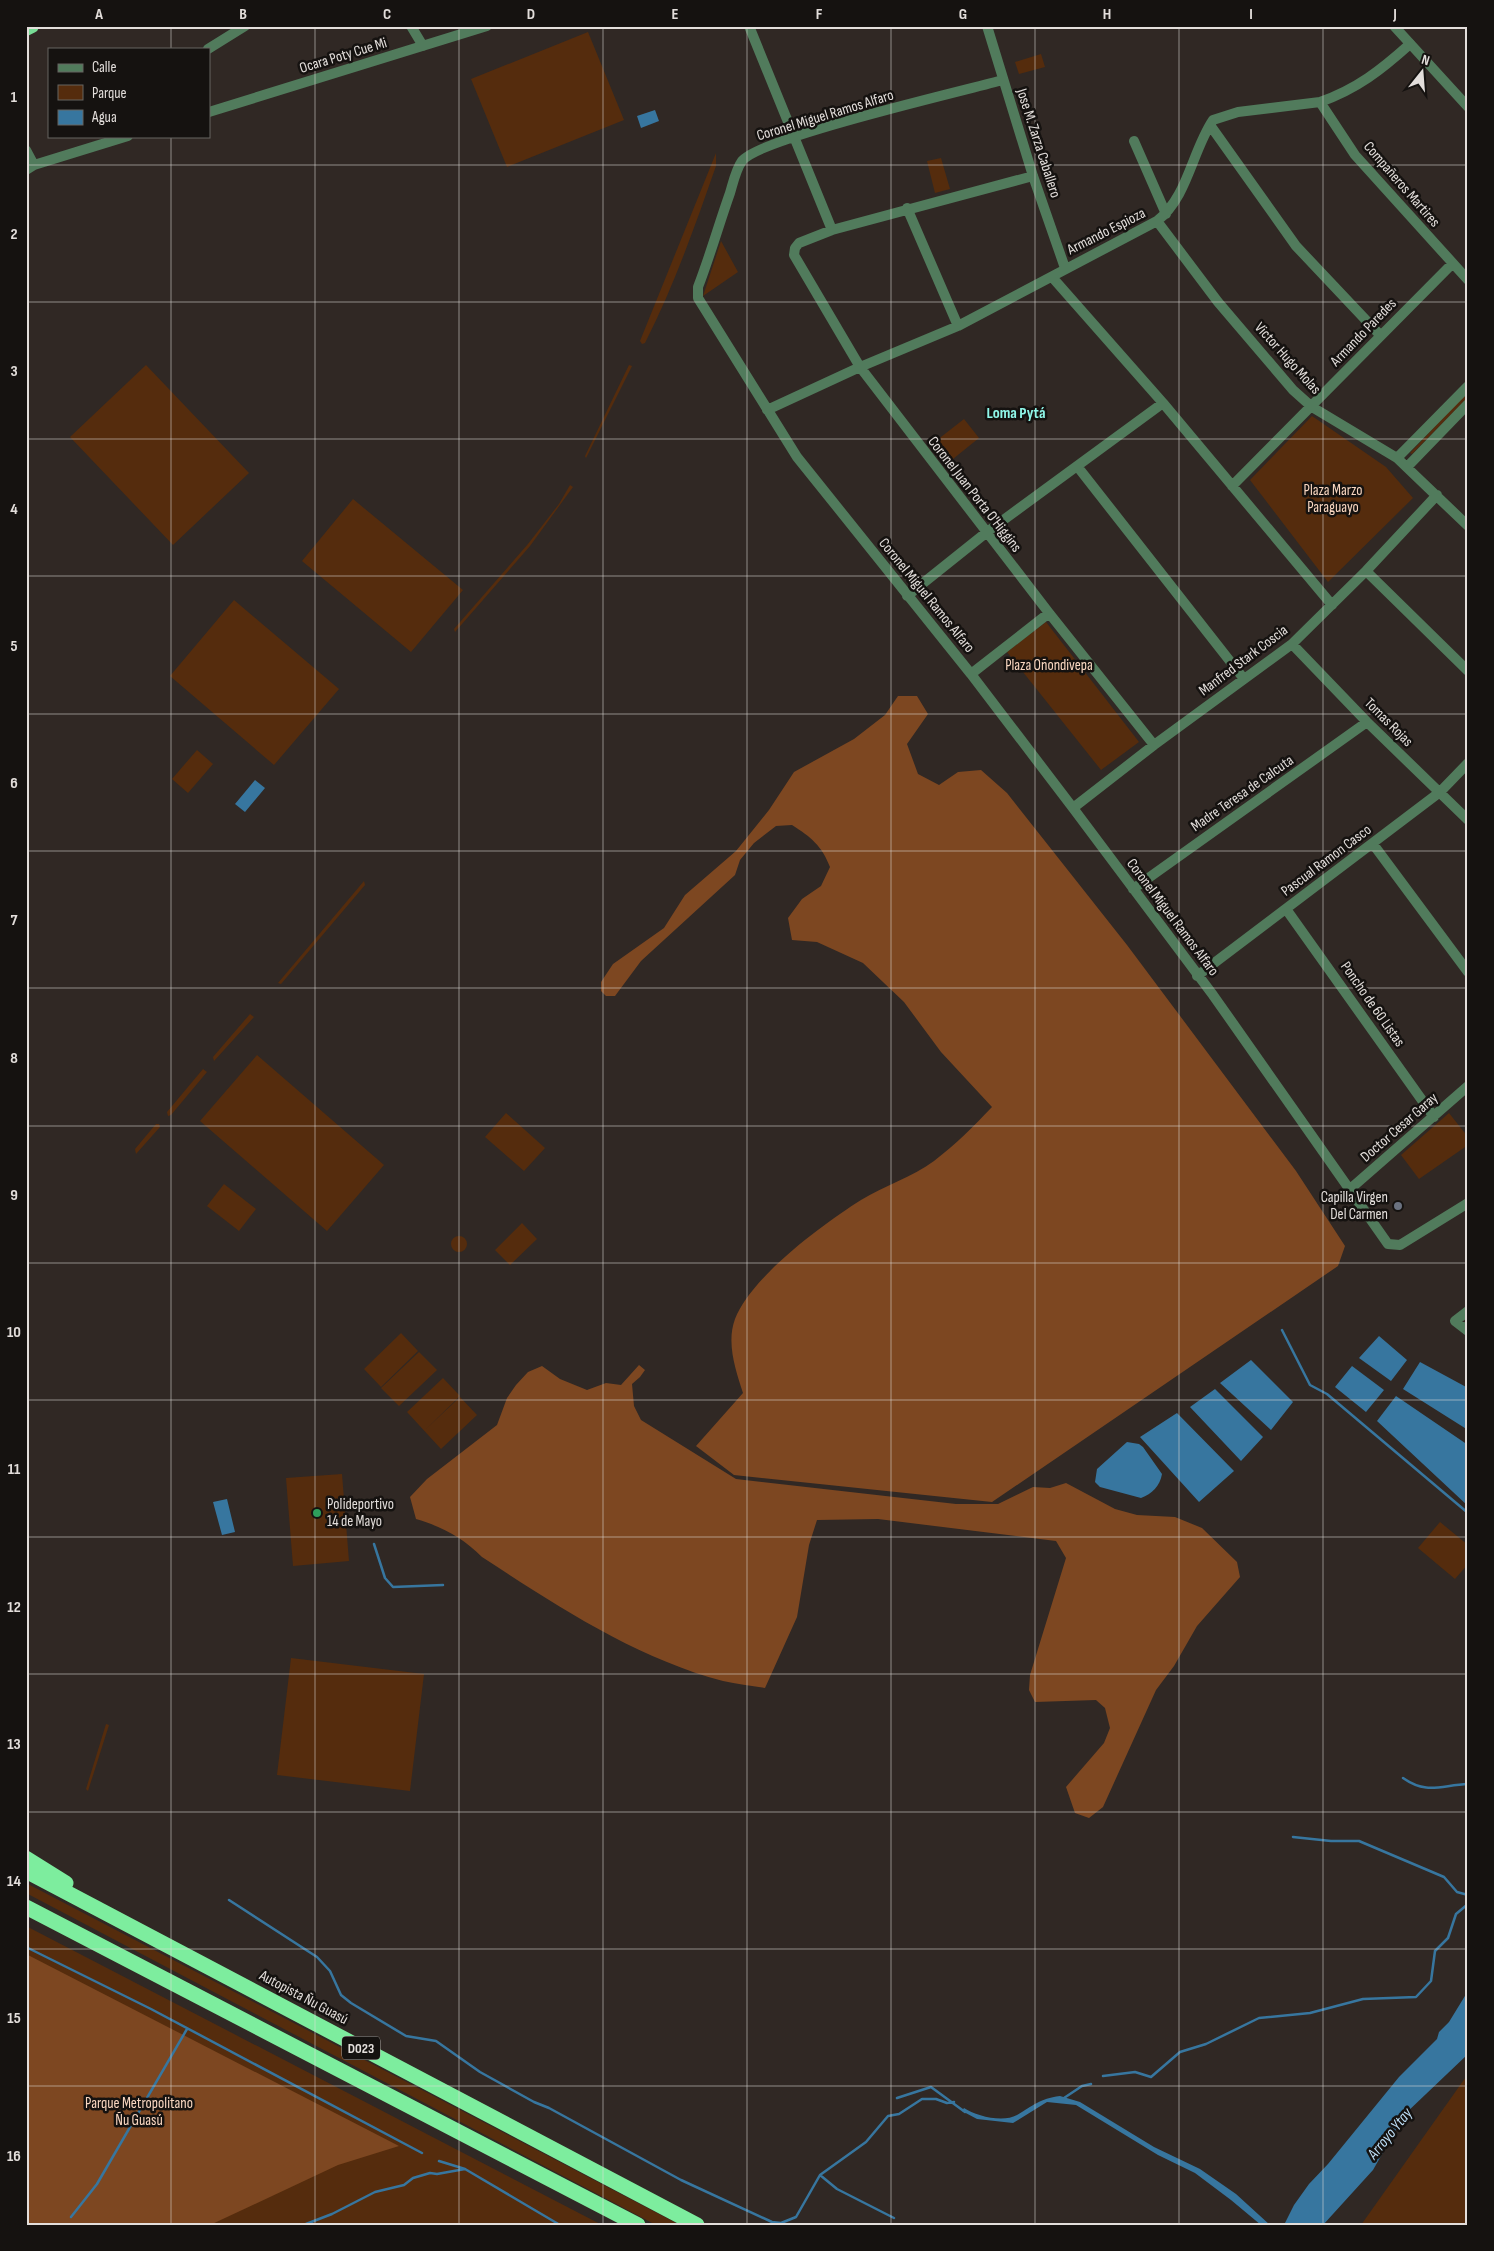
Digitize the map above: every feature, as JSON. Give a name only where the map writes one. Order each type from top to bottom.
[{"type":"highway","points":[[26,29],[32,26]]},
{"type":"highway","points":[[26,1858],[50,1871],[101,1909]]},
{"type":"highway","name":"Autopista Ñu Guasú","points":[[26,1870],[697,2225]]},
{"type":"highway","name":"D023","points":[[26,1907],[638,2225]]},
{"type":"street","points":[[210,48],[245,26]]},
{"type":"street","points":[[411,26],[423,46]]},
{"type":"street","name":"Ocara Poty Cue Mi","points":[[210,112],[487,26]]},
{"type":"street","points":[[749,26],[832,230],[907,208],[1033,176]]},
{"type":"street","name":"Jose M. Zarza Caballero","points":[[987,26],[1033,176],[1065,268]]},
{"type":"street","points":[[1394,26],[1468,107]]},
{"type":"street","points":[[1380,335],[1296,246],[1210,125],[1214,120],[1230,114],[1320,102],[1353,89],[1379,71],[1410,44]]},
{"type":"street","name":"Coronel Miguel Ramos Alfaro","points":[[1003,80],[794,136],[759,148],[742,161],[697,293],[698,298],[797,457],[971,674],[1073,808],[1197,976],[1388,1244],[1400,1245],[1468,1203]]},
{"type":"street","name":"Compañeros Martires","points":[[1320,102],[1355,155],[1468,280]]},
{"type":"street","name":"Armando Espioza","points":[[767,410],[860,367],[958,326],[1157,221],[1166,214],[1176,198],[1210,125]]},
{"type":"street","points":[[26,150],[30,167],[122,138]]},
{"type":"street","points":[[1134,141],[1166,214]]},
{"type":"street","points":[[907,208],[958,326]]},
{"type":"street","name":"Victor Hugo Molas","points":[[1157,221],[1218,302],[1282,378],[1312,407],[1408,466],[1468,526]]},
{"type":"street","name":"Coronel Juan Porta O'Higgins","points":[[832,230],[804,240],[795,248],[794,255],[860,367],[1049,613],[1154,745]]},
{"type":"street","name":"Armando Paredes","points":[[1232,486],[1452,264]]},
{"type":"street","points":[[1052,277],[1164,403],[1332,605]]},
{"type":"street","points":[[1397,458],[1468,386]]},
{"type":"street","points":[[907,596],[987,532],[1164,403]]},
{"type":"street","points":[[1408,466],[1468,404]]},
{"type":"street","points":[[1077,466],[1244,678]]},
{"type":"street","name":"Manfred Stark Coscia","points":[[1073,808],[1154,745],[1292,644],[1366,571],[1437,495]]},
{"type":"street","points":[[1366,571],[1468,671]]},
{"type":"street","points":[[971,674],[1049,613]]},
{"type":"street","name":"Tomas Rojas","points":[[1292,644],[1367,722],[1468,820]]},
{"type":"street","name":"Madre Teresa de Calcuta","points":[[1133,889],[1367,722]]},
{"type":"street","name":"Pascual Ramon Casco","points":[[1197,976],[1440,792],[1468,763]]},
{"type":"street","points":[[1373,844],[1468,972]]},
{"type":"street","name":"Poncho de 60 Listas","points":[[1286,909],[1434,1117]]},
{"type":"street","name":"Doctor Cesar Garay","points":[[1349,1190],[1468,1086]]},
{"type":"street","points":[[1468,1310],[1455,1321],[1468,1330]]},
{"type":"green space","points":[[588,32],[624,120],[507,167],[471,79]]},
{"type":"green space","points":[[1041,54],[1045,67],[1019,74],[1015,62]]},
{"type":"green space","points":[[716,153],[716,166],[684,256],[656,321],[645,343],[642,344],[640,341]]},
{"type":"green space","points":[[941,158],[950,189],[935,193],[927,161]]},
{"type":"green space","points":[[721,241],[738,272],[703,296]]},
{"type":"green space","points":[[146,365],[249,473],[173,545],[70,437]]},
{"type":"green space","points":[[629,365],[632,366],[586,458],[585,456]]},
{"type":"green space","points":[[1464,396],[1467,398],[1412,454],[1410,453]]},
{"type":"green space","name":"Plaza Marzo Paraguayo","points":[[1312,416],[1386,467],[1413,498],[1328,582],[1250,480]]},
{"type":"green space","points":[[964,419],[979,438],[948,463],[932,444]]},
{"type":"green space","points":[[570,485],[573,487],[530,546],[455,632],[454,629],[528,544],[559,504]]},
{"type":"green space","points":[[353,499],[463,590],[411,652],[302,561]]},
{"type":"green space","points":[[234,600],[339,689],[274,765],[170,676]]},
{"type":"green space","name":"Plaza Oñondivepa","points":[[1046,622],[1139,742],[1101,770],[1007,652]]},
{"type":"green space","points":[[898,696],[917,696],[928,714],[907,744],[918,774],[939,785],[958,772],[981,770],[1007,793],[1127,945],[1296,1171],[1345,1246],[1338,1266],[992,1502],[734,1475],[696,1446],[743,1393],[733,1357],[732,1328],[743,1303],[756,1286],[790,1253],[845,1210],[934,1161],[992,1107],[941,1052],[904,1002],[863,963],[817,942],[792,940],[788,918],[802,899],[821,886],[830,867],[819,848],[810,838],[792,825],[776,826],[754,843],[740,860],[735,875],[641,961],[615,996],[606,996],[601,991],[601,982],[613,964],[664,928],[685,895],[736,851],[769,810],[794,772],[854,739],[885,715]]},
{"type":"green space","points":[[197,750],[213,764],[188,793],[172,779]]},
{"type":"green space","points":[[364,881],[365,885],[281,984],[278,983]]},
{"type":"green space","points":[[250,1014],[254,1017],[214,1061],[213,1057]]},
{"type":"green space","points":[[257,1055],[384,1165],[327,1231],[200,1121]]},
{"type":"green space","points":[[203,1069],[207,1072],[171,1115],[168,1116],[167,1112]]},
{"type":"green space","points":[[506,1113],[545,1148],[524,1171],[485,1137]]},
{"type":"green space","points":[[1449,1113],[1468,1137],[1468,1145],[1419,1179],[1401,1155]]},
{"type":"green space","points":[[156,1124],[159,1124],[160,1127],[136,1154],[135,1149]]},
{"type":"green space","points":[[224,1184],[256,1209],[239,1231],[207,1206]]},
{"type":"green space","points":[[522,1223],[537,1239],[510,1265],[495,1250]]},
{"type":"green space","points":[[459,1236],[467,1244],[459,1252],[451,1244]]},
{"type":"green space","points":[[401,1333],[418,1351],[381,1387],[364,1369]]},
{"type":"green space","points":[[419,1352],[437,1370],[399,1406],[381,1388]]},
{"type":"green space","points":[[639,1365],[645,1370],[632,1384],[634,1406],[641,1420],[736,1479],[956,1504],[998,1504],[1033,1487],[1050,1488],[1066,1483],[1115,1509],[1137,1515],[1175,1517],[1202,1528],[1237,1562],[1240,1577],[1197,1626],[1174,1666],[1156,1690],[1103,1807],[1089,1818],[1075,1813],[1066,1787],[1104,1743],[1110,1728],[1105,1708],[1096,1700],[1035,1702],[1029,1690],[1030,1675],[1066,1558],[1056,1541],[878,1519],[817,1520],[809,1545],[797,1617],[765,1688],[723,1681],[691,1671],[628,1645],[539,1594],[482,1557],[452,1534],[416,1519],[410,1497],[427,1479],[497,1425],[507,1398],[528,1372],[542,1366],[560,1379],[587,1390],[606,1383],[621,1385]]},
{"type":"green space","points":[[443,1378],[460,1396],[425,1430],[460,1397],[477,1415],[441,1449],[407,1412]]},
{"type":"green space","name":"Polideportivo 14 de Mayo","points":[[342,1474],[349,1561],[293,1566],[286,1478]]},
{"type":"green space","points":[[1440,1522],[1468,1545],[1468,1564],[1455,1579],[1418,1548]]},
{"type":"green space","points":[[291,1658],[424,1674],[410,1791],[277,1775]]},
{"type":"green space","points":[[106,1724],[109,1725],[88,1791],[86,1789]]},
{"type":"green space","points":[[26,1883],[680,2225],[656,2225],[26,1893]]},
{"type":"green space","name":"Parque Metropolitano Ñu Guasú","points":[[26,1926],[602,2225],[26,2225]]},
{"type":"green space","name":"Parque Metropolitano Ñu Guasú","points":[[26,1954],[399,2146],[338,2165],[210,2225],[38,2225],[26,2223]]},
{"type":"green space","points":[[1468,2074],[1468,2225],[1361,2225]]},
{"type":"water","points":[[655,110],[659,121],[641,128],[637,116]]},
{"type":"water","points":[[255,780],[265,788],[245,812],[235,804]]},
{"type":"water","points":[[1379,1336],[1407,1360],[1391,1381],[1359,1358]]},
{"type":"water","points":[[1251,1360],[1293,1402],[1271,1430],[1220,1383]]},
{"type":"water","points":[[1420,1362],[1468,1388],[1468,1430],[1403,1389]]},
{"type":"water","points":[[1352,1366],[1384,1390],[1366,1412],[1335,1387]]},
{"type":"water","points":[[1215,1389],[1263,1437],[1241,1461],[1190,1407]]},
{"type":"water","points":[[1396,1396],[1468,1445],[1468,1506],[1377,1421]]},
{"type":"water","points":[[1177,1413],[1234,1471],[1199,1502],[1140,1437]]},
{"type":"water","points":[[1127,1442],[1139,1444],[1143,1447],[1162,1474],[1155,1489],[1141,1498],[1100,1487],[1095,1482],[1097,1469]]},
{"type":"water","points":[[227,1499],[235,1532],[222,1535],[213,1502]]},
{"type":"water","name":"Arroyo Ytay","points":[[1468,1991],[1468,2054],[1405,2114],[1373,2170],[1323,2225],[1284,2225],[1294,2205],[1309,2184],[1328,2164],[1399,2077],[1437,2039],[1439,2032],[1449,2022]]},
{"type":"water","points":[[1060,2096],[1080,2102],[1154,2147],[1200,2169],[1236,2194],[1270,2225],[1261,2225],[1195,2173],[1158,2155],[1076,2105],[1047,2102],[1013,2123],[977,2119],[962,2111],[964,2108],[975,2114],[990,2118],[1011,2117],[1042,2101]]},
{"type":"waterway","points":[[1282,1330],[1310,1385],[1327,1394],[1468,1513]]},
{"type":"waterway","points":[[374,1544],[385,1578],[393,1587],[443,1585]]},
{"type":"waterway","points":[[1403,1778],[1427,1788],[1468,1784]]},
{"type":"waterway","points":[[1293,1837],[1331,1841],[1359,1841],[1444,1877],[1457,1892],[1468,1895]]},
{"type":"waterway","points":[[229,1900],[317,1957],[330,1971],[341,1995],[406,2036],[436,2041],[480,2072],[534,2102],[549,2108],[681,2180],[772,2222],[781,2223],[796,2217],[820,2175],[866,2142],[888,2116],[899,2114],[922,2099],[936,2099],[947,2103],[954,2102]]},
{"type":"waterway","points":[[1103,2076],[1135,2072],[1151,2077],[1180,2052],[1206,2044],[1259,2018],[1310,2013],[1363,1999],[1416,1997],[1431,1981],[1435,1951],[1448,1938],[1456,1914],[1468,1904]]},
{"type":"waterway","points":[[26,1947],[151,2009],[422,2153]]},
{"type":"waterway","points":[[71,2217],[97,2184],[187,2029]]},
{"type":"waterway","points":[[1064,2098],[1082,2086],[1091,2084]]},
{"type":"waterway","points":[[897,2098],[931,2087],[965,2112]]},
{"type":"waterway","points":[[439,2161],[465,2169],[560,2225]]},
{"type":"waterway","points":[[306,2224],[332,2214],[375,2192],[404,2185],[413,2178],[430,2173],[437,2174],[465,2169]]},
{"type":"waterway","points":[[820,2175],[837,2189],[894,2218]]},
{"type":"place","name":"Capilla Virgen Del Carmen","points":[[1398,1206]]},
{"type":"place","name":"Polideportivo 14 de Mayo","points":[[317,1513]]},
{"type":"district","name":"Loma Pytá","points":[[1016,412]]}]
